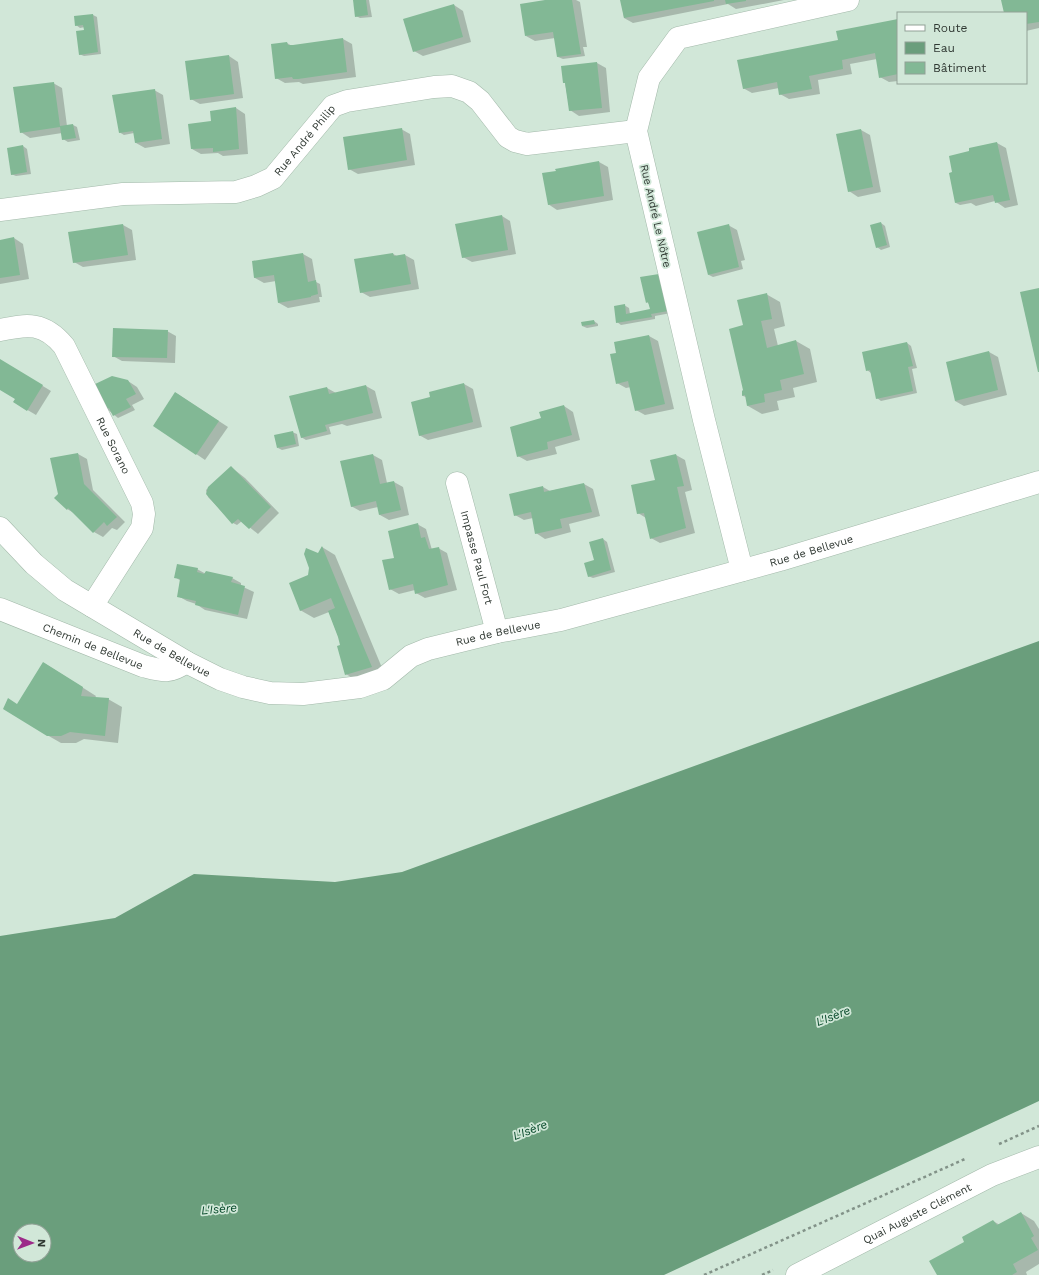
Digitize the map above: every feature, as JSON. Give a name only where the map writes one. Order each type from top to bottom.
[{"type":"street","name":"Rue André Le Nôtre","points":[[742,570],[704,420],[636,132],[649,78],[678,38],[848,0]]},
{"type":"street","name":"Rue André Philip","points":[[0,210],[123,194],[236,192],[256,186],[273,178],[334,106],[346,101],[434,87],[452,86],[468,92],[480,101],[508,137],[527,144],[636,132]]},
{"type":"street","name":"Rue Sorano","points":[[0,330],[25,325],[42,328],[54,334],[64,346],[142,503],[144,514],[142,528],[92,606]]},
{"type":"street","name":"Rue de Bellevue","points":[[0,528],[34,564],[65,590],[186,662],[220,679],[243,688],[270,693],[303,694],[360,687],[383,679],[411,656],[428,648],[497,632],[561,620],[742,570],[1039,482]]},
{"type":"street","name":"Impasse Paul Fort","points":[[457,483],[497,632]]},
{"type":"street","name":"Chemin de Bellevue","points":[[0,609],[143,666],[168,671],[176,670],[186,662]]},
{"type":"street","name":"Quai Auguste Clément","points":[[797,1275],[840,1264],[992,1175],[1039,1156]]},
{"type":"path","points":[[995,1146],[1039,1126]]},
{"type":"path","points":[[704,1275],[966,1159]]},
{"type":"water","name":"L'Isère","points":[[1039,641],[1039,1101],[664,1275],[0,1275],[0,936],[115,918],[194,874],[335,882],[402,872]]},
{"type":"building","points":[[353,0],[366,0],[368,15],[355,17]]},
{"type":"building","points":[[545,0],[572,0],[581,54],[557,57],[553,32],[525,36],[520,4]]},
{"type":"building","points":[[620,0],[714,0],[714,1],[624,18]]},
{"type":"building","points":[[725,0],[746,0],[746,1],[726,4]]},
{"type":"building","points":[[1001,0],[1039,0],[1039,22],[1027,24],[1027,12],[1004,12]]},
{"type":"building","points":[[454,4],[463,37],[413,52],[403,19]]},
{"type":"building","points":[[93,14],[98,52],[79,55],[76,31],[84,30],[83,25],[75,26],[74,16]]},
{"type":"building","points":[[897,19],[897,74],[879,78],[875,53],[842,60],[843,69],[809,76],[812,89],[779,95],[777,82],[743,89],[737,60],[838,40],[836,31]]},
{"type":"building","points":[[343,38],[347,72],[298,79],[293,79],[292,77],[275,79],[271,44],[287,42],[288,45],[293,45]]},
{"type":"building","points":[[229,55],[234,94],[190,100],[185,61]]},
{"type":"building","points":[[597,62],[602,108],[569,111],[561,66]]},
{"type":"building","points":[[54,82],[60,126],[73,124],[76,138],[62,140],[60,127],[20,133],[13,87]]},
{"type":"building","points":[[155,89],[162,139],[135,143],[133,131],[119,133],[112,95]]},
{"type":"building","points":[[236,107],[239,149],[213,152],[213,148],[191,149],[188,124],[211,121],[210,111]]},
{"type":"building","points":[[402,128],[407,160],[348,170],[343,137]]},
{"type":"building","points":[[861,129],[873,187],[848,192],[836,134]]},
{"type":"building","points":[[997,142],[1010,200],[995,203],[993,195],[955,203],[949,173],[952,172],[949,156],[969,151],[969,148]]},
{"type":"building","points":[[23,145],[27,172],[11,175],[7,148]]},
{"type":"building","points":[[599,161],[604,196],[548,205],[542,173],[556,171],[555,169]]},
{"type":"building","points":[[502,215],[508,250],[462,258],[455,224]]},
{"type":"building","points":[[881,222],[887,245],[876,248],[870,225]]},
{"type":"building","points":[[123,224],[128,255],[73,263],[68,232]]},
{"type":"building","points":[[729,224],[739,267],[708,275],[697,232]]},
{"type":"building","points":[[14,237],[20,275],[0,278],[0,240]]},
{"type":"building","points":[[303,253],[308,282],[316,280],[318,294],[311,297],[278,303],[274,275],[254,278],[252,261]]},
{"type":"building","points":[[393,253],[394,256],[405,254],[411,284],[360,293],[354,259]]},
{"type":"building","points":[[659,274],[668,311],[651,314],[652,317],[616,323],[614,306],[625,304],[626,314],[650,309],[648,302],[646,303],[640,277]]},
{"type":"building","points":[[1039,288],[1039,372],[1038,372],[1020,292]]},
{"type":"building","points":[[767,293],[772,319],[761,321],[767,348],[796,340],[804,374],[780,380],[782,390],[764,394],[765,402],[747,406],[745,395],[742,396],[743,390],[729,329],[743,325],[737,300]]},
{"type":"building","points":[[594,320],[595,324],[582,326],[581,322]]},
{"type":"building","points":[[113,328],[168,330],[167,358],[112,357]]},
{"type":"building","points":[[649,335],[665,404],[635,411],[628,381],[616,384],[610,354],[616,353],[614,342]]},
{"type":"building","points":[[907,342],[913,366],[908,367],[913,391],[876,399],[870,370],[866,371],[862,352]]},
{"type":"building","points":[[989,351],[998,390],[955,401],[946,362]]},
{"type":"building","points":[[0,359],[43,385],[27,411],[13,402],[15,399],[0,390]]},
{"type":"building","points":[[112,376],[128,380],[136,394],[126,399],[131,407],[113,416],[109,408],[106,410],[93,385]]},
{"type":"building","points":[[464,383],[473,422],[419,436],[411,402],[430,397],[429,392]]},
{"type":"building","points":[[366,385],[373,413],[325,425],[327,431],[301,438],[289,396],[327,387],[329,394]]},
{"type":"building","points":[[175,392],[219,421],[196,455],[153,426]]},
{"type":"building","points":[[564,405],[572,435],[547,442],[548,449],[517,457],[510,427],[541,418],[539,412]]},
{"type":"building","points":[[293,431],[296,444],[277,448],[274,435]]},
{"type":"building","points":[[78,453],[84,484],[117,517],[107,526],[104,522],[93,533],[68,508],[67,510],[54,498],[58,494],[50,458]]},
{"type":"building","points":[[373,454],[380,484],[394,481],[401,510],[379,515],[376,501],[351,507],[340,461]]},
{"type":"building","points":[[676,454],[684,486],[677,487],[686,528],[650,539],[644,513],[637,514],[631,485],[655,480],[650,460]]},
{"type":"building","points":[[231,466],[271,507],[249,529],[238,519],[232,524],[206,494],[208,487]]},
{"type":"building","points":[[584,483],[592,512],[560,519],[562,528],[535,534],[531,512],[514,516],[509,494],[543,486],[544,492]]},
{"type":"building","points":[[418,523],[421,538],[425,537],[429,549],[439,547],[448,585],[415,594],[413,584],[389,590],[382,560],[394,558],[388,531]]},
{"type":"building","points":[[603,538],[611,570],[588,577],[584,563],[594,560],[589,542]]},
{"type":"building","points":[[322,546],[372,667],[345,675],[337,646],[340,645],[338,637],[328,611],[335,608],[331,598],[300,611],[289,583],[308,575],[309,568],[304,554],[306,548],[318,553]]},
{"type":"building","points":[[177,564],[198,568],[197,572],[204,574],[206,571],[233,577],[231,582],[245,586],[238,615],[195,605],[196,601],[177,597],[180,579],[174,578]]},
{"type":"building","points":[[43,662],[83,687],[81,696],[109,698],[105,736],[70,732],[61,736],[47,736],[3,709],[8,698],[17,704]]},
{"type":"building","points":[[1021,1212],[1034,1236],[1031,1238],[1038,1250],[1013,1264],[1017,1272],[1012,1275],[937,1275],[929,1261],[964,1242],[962,1237],[993,1220],[997,1225]]}]
